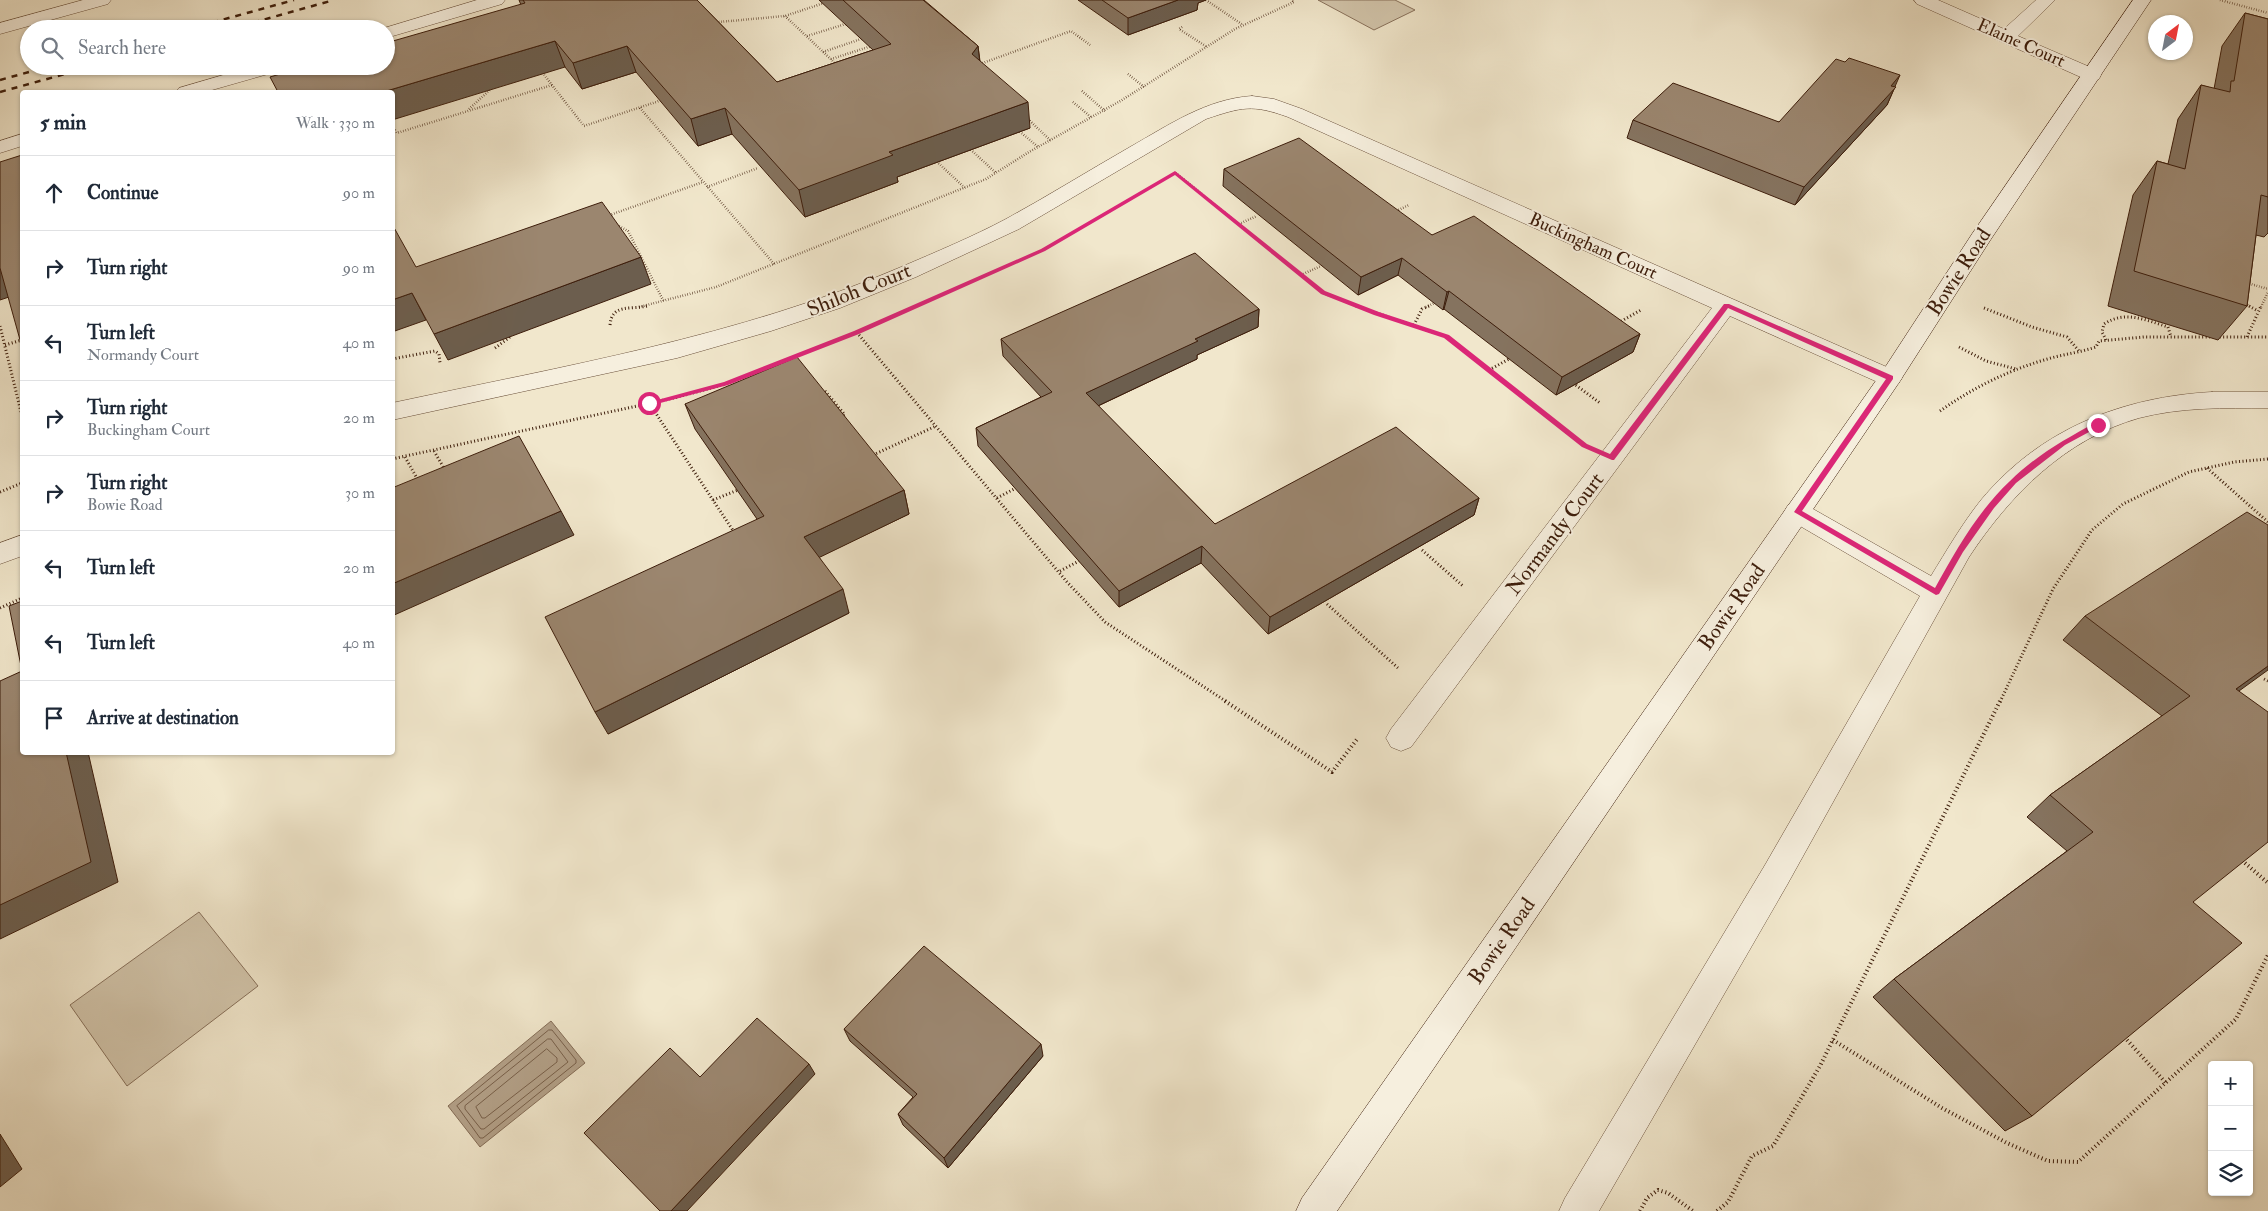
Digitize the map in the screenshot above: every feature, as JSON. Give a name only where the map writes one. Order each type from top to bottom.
[{"type":"street","points":[[32,20],[102,0]]},
{"type":"street","points":[[395,30],[496,0]]},
{"type":"street","name":"Elaine Court","points":[[1923,0],[2092,74]]},
{"type":"street","points":[[2006,37],[2046,0]]},
{"type":"street","name":"Bowie Road","points":[[1315,1211],[1890,378],[2142,0]]},
{"type":"street","points":[[0,29],[20,23]]},
{"type":"street","points":[[193,90],[244,75]]},
{"type":"street","name":"Shiloh Court","points":[[395,411],[677,350],[763,326],[832,303],[908,272],[1012,224],[1199,115],[1236,103],[1252,102],[1267,103],[1295,113]]},
{"type":"street","name":"Buckingham Court","points":[[1295,113],[1890,378]]},
{"type":"street","points":[[0,147],[20,141]]},
{"type":"street","name":"Normandy Court","points":[[1401,738],[1726,305]]},
{"type":"street","points":[[1578,1211],[1776,875],[1960,550],[1991,506],[2013,482],[2062,444],[2122,415],[2190,402],[2268,400]]},
{"type":"street","points":[[1797,512],[1936,592]]},
{"type":"street","points":[[0,554],[20,546]]},
{"type":"path","points":[[710,19],[719,22],[785,16],[833,0]]},
{"type":"path","points":[[1206,0],[1243,26]]},
{"type":"path","points":[[611,330],[609,322],[615,312],[664,302],[716,287],[775,265],[964,188],[996,173],[1050,140],[1105,111],[1243,26],[1294,2],[1291,0]]},
{"type":"path","points":[[2220,0],[2268,13]]},
{"type":"path","points":[[785,16],[842,70]]},
{"type":"path","points":[[807,36],[854,21]]},
{"type":"path","points":[[1182,27],[1179,29],[1207,47]]},
{"type":"path","points":[[978,65],[1071,30],[1090,45]]},
{"type":"path","points":[[823,52],[864,38]]},
{"type":"path","points":[[831,59],[872,46]]},
{"type":"path","points":[[540,70],[584,126],[662,100]]},
{"type":"path","points":[[1128,74],[1144,87]]},
{"type":"path","points":[[466,111],[495,87],[490,80]]},
{"type":"path","points":[[395,130],[397,133],[552,85]]},
{"type":"path","points":[[1082,91],[1105,111]]},
{"type":"path","points":[[1073,102],[1092,118]]},
{"type":"path","points":[[640,108],[775,265]]},
{"type":"path","points":[[1028,119],[1050,140]]},
{"type":"path","points":[[1017,129],[1038,147]]},
{"type":"path","points":[[969,148],[996,173]]},
{"type":"path","points":[[930,155],[964,188]]},
{"type":"path","points":[[707,187],[758,168]]},
{"type":"path","points":[[1181,169],[1175,172],[1323,293],[1377,314],[1447,337],[1584,446],[1612,458]]},
{"type":"path","points":[[605,216],[703,182]]},
{"type":"path","points":[[1388,214],[1412,204]]},
{"type":"path","points":[[1239,224],[1258,216]]},
{"type":"path","points":[[615,224],[628,231],[664,302]]},
{"type":"path","points":[[1301,275],[1321,266]]},
{"type":"path","points":[[2243,282],[2268,290],[2247,337]]},
{"type":"path","points":[[1945,293],[2032,327],[2067,337],[2080,351]]},
{"type":"path","points":[[2237,299],[2258,311]]},
{"type":"path","points":[[1414,325],[1422,309],[1435,303]]},
{"type":"path","points":[[1613,326],[1646,308]]},
{"type":"path","points":[[2106,340],[2102,332],[2104,324],[2119,315],[2168,327],[2170,337]]},
{"type":"path","points":[[1929,318],[1960,348],[1986,361],[2017,369]]},
{"type":"path","points":[[2162,325],[2163,320]]},
{"type":"path","points":[[0,326],[20,408]]},
{"type":"path","points":[[857,332],[1105,622],[1332,772],[1360,735]]},
{"type":"path","points":[[491,354],[502,341],[516,334]]},
{"type":"path","points":[[1940,411],[1958,396],[2017,369],[2096,347],[2099,341],[2170,337],[2268,337]]},
{"type":"path","points":[[5,345],[20,341]]},
{"type":"path","points":[[395,358],[435,351],[439,354],[440,369]]},
{"type":"path","points":[[1489,370],[1509,359]]},
{"type":"path","points":[[395,458],[649,403],[726,384],[781,363]]},
{"type":"path","points":[[1572,383],[1603,405]]},
{"type":"path","points":[[820,386],[845,415],[839,417]]},
{"type":"path","points":[[649,403],[737,536]]},
{"type":"path","points":[[865,458],[936,426]]},
{"type":"path","points":[[434,451],[448,474]]},
{"type":"path","points":[[404,456],[421,486]]},
{"type":"path","points":[[1717,1211],[1728,1202],[1752,1156],[1773,1146],[1834,1040],[2024,655],[2053,589],[2092,530],[2123,504],[2189,472],[2234,462],[2268,459]]},
{"type":"path","points":[[2207,468],[2268,522]]},
{"type":"path","points":[[0,492],[20,484]]},
{"type":"path","points":[[997,498],[1016,488]]},
{"type":"path","points":[[713,500],[738,490]]},
{"type":"path","points":[[1422,550],[1464,586]]},
{"type":"path","points":[[1060,571],[1079,561]]},
{"type":"path","points":[[0,608],[20,599]]},
{"type":"path","points":[[1327,604],[1399,669]]},
{"type":"path","points":[[2264,679],[2268,681]]},
{"type":"path","points":[[2244,863],[2268,883]]},
{"type":"path","points":[[1834,1040],[1942,1108],[2007,1143],[2048,1161],[2078,1162],[2236,1019],[2268,955]]},
{"type":"path","points":[[2127,1040],[2166,1083]]},
{"type":"path","points":[[1640,1211],[1647,1198],[1658,1190],[1668,1191],[1688,1209],[1693,1211]]},
{"type":"shaded area","points":[[1318,0],[1395,0],[1415,10],[1374,30]]},
{"type":"shaded area","points":[[199,912],[258,986],[127,1086],[70,1005]]},
{"type":"water","points":[[551,1021],[585,1063],[480,1147],[448,1106]]},
{"type":"building","points":[[523,0],[697,0],[777,82],[891,44],[843,0],[923,0],[978,46],[972,54],[1028,102],[889,152],[893,155],[799,190],[725,108],[691,119],[627,46],[573,63],[555,41],[390,90],[277,90],[270,77],[277,75],[395,75],[395,40],[525,3]]},
{"type":"building","points":[[1102,0],[1178,0],[1128,18]]},
{"type":"building","points":[[2245,13],[2268,19],[2268,197],[2261,195],[2247,306],[2134,271],[2157,161],[2185,169],[2201,85],[2230,92],[2231,81],[2234,81]]},
{"type":"building","points":[[1849,58],[1900,75],[1891,86],[1896,87],[1804,187],[1633,120],[1673,83],[1779,122],[1836,59],[1845,62]]},
{"type":"building","points":[[1299,138],[1432,235],[1474,216],[1640,334],[1562,377],[1449,291],[1447,292],[1402,258],[1361,277],[1224,169]]},
{"type":"building","points":[[20,156],[20,340],[0,268],[0,162]]},
{"type":"building","points":[[602,202],[641,257],[434,334],[412,293],[395,299],[395,229],[416,267]]},
{"type":"building","points":[[1195,253],[1259,309],[1195,339],[1198,341],[1086,393],[1215,524],[1396,427],[1479,498],[1270,617],[1202,546],[1119,591],[976,428],[1052,392],[1001,339]]},
{"type":"building","points":[[797,357],[904,490],[804,537],[843,589],[595,712],[545,617],[764,516],[685,404]]},
{"type":"building","points":[[519,436],[561,511],[395,583],[395,487]]},
{"type":"building","points":[[2247,512],[2268,525],[2268,666],[2236,689],[2268,712],[2268,842],[2193,902],[2242,943],[2032,1116],[1894,979],[2093,832],[2050,795],[2190,696],[2085,616]]},
{"type":"building","points":[[20,602],[20,661],[9,606]]},
{"type":"building","points":[[20,672],[20,755],[67,755],[91,862],[0,905],[0,681]]},
{"type":"building","points":[[924,946],[1041,1044],[944,1158],[898,1114],[917,1094],[844,1029]]},
{"type":"building","points":[[757,1018],[809,1064],[671,1211],[660,1211],[584,1133],[670,1048],[700,1077]]},
{"type":"railway","points":[[222,20],[294,0]]},
{"type":"railway","points":[[262,20],[334,0]]},
{"type":"railway","points":[[0,80],[20,75]]},
{"type":"railway","points":[[0,92],[61,75]]},
{"type":"route","points":[[649,403],[726,384],[857,332],[1043,250],[1175,172],[1323,293],[1377,314],[1437,332],[1447,337],[1584,446],[1612,458],[1726,305],[1890,378],[1797,512],[1936,592],[1960,550],[1991,506],[2013,482],[2062,444],[2098,425]]}]
